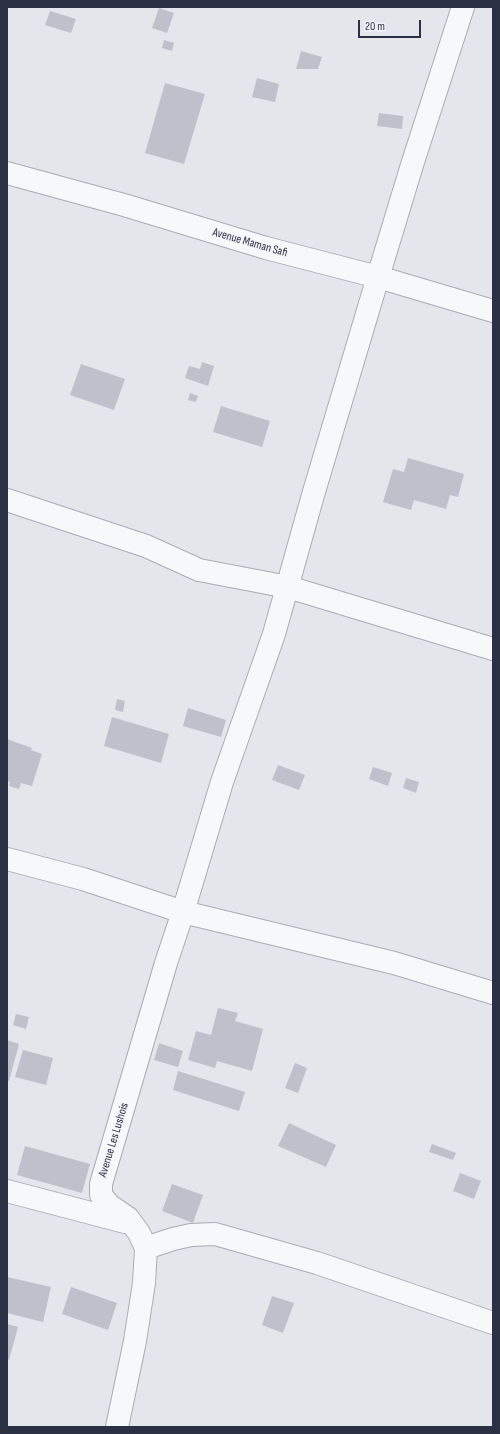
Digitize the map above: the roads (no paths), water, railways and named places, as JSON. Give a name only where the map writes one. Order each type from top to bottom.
[{"type":"street","name":"Avenue Les Lushois","points":[[146,1248],[139,1234],[128,1218],[109,1205],[102,1195],[101,1184],[166,963],[222,782],[274,634],[378,277],[462,7]]},
{"type":"street","name":"Avenue Maman Safi","points":[[7,173],[124,205],[266,248],[378,277],[493,311]]},
{"type":"street","points":[[7,500],[146,546],[199,570],[288,587],[493,648]]},
{"type":"street","points":[[7,859],[83,879],[183,912],[394,963],[493,994]]},
{"type":"street","points":[[7,1191],[132,1224]]},
{"type":"street","points":[[117,1427],[135,1341],[144,1283],[146,1248],[173,1239],[191,1235],[215,1234],[317,1263],[493,1323]]}]
